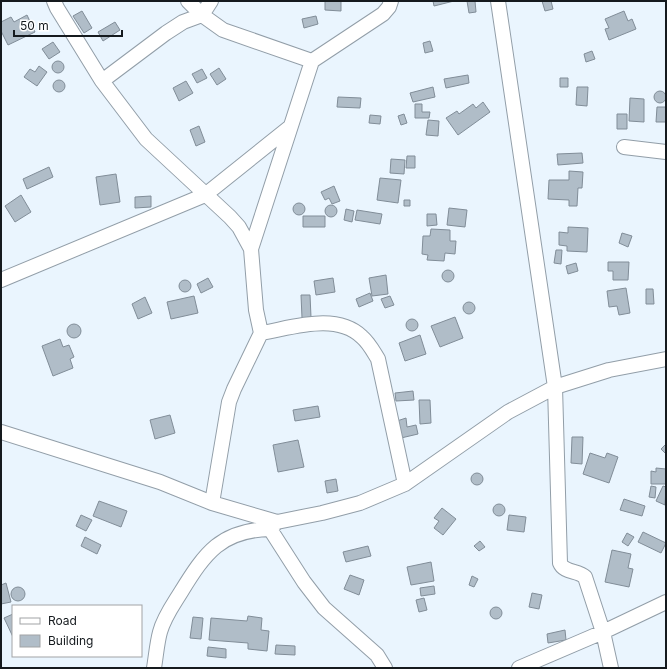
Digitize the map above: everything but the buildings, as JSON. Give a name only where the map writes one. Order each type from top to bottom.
[{"type":"street","points":[[54,1],[102,81],[146,139],[205,195],[221,208],[239,227],[251,249]]},
{"type":"street","points":[[188,1],[202,15],[223,30],[312,60]]},
{"type":"street","points":[[102,81],[166,33],[183,22],[202,15],[211,1]]},
{"type":"street","points":[[212,503],[229,402],[261,334],[256,310],[251,249],[312,60],[383,14],[389,7],[391,1]]},
{"type":"street","points":[[498,1],[555,387],[560,563],[565,569],[581,574],[585,577],[603,632],[611,668]]},
{"type":"street","points":[[1,280],[205,195],[290,127]]},
{"type":"street","points":[[624,147],[666,152]]},
{"type":"street","points":[[261,334],[323,322],[336,323],[361,335],[378,359],[405,484]]},
{"type":"street","points":[[154,668],[160,633],[165,617],[197,566],[220,543],[242,532],[360,503],[405,484],[508,412],[555,387],[609,370],[665,360]]},
{"type":"street","points":[[1,432],[160,482],[212,503],[274,525],[304,582],[324,608],[377,655],[385,668]]},
{"type":"street","points":[[519,668],[603,632],[666,602]]}]
